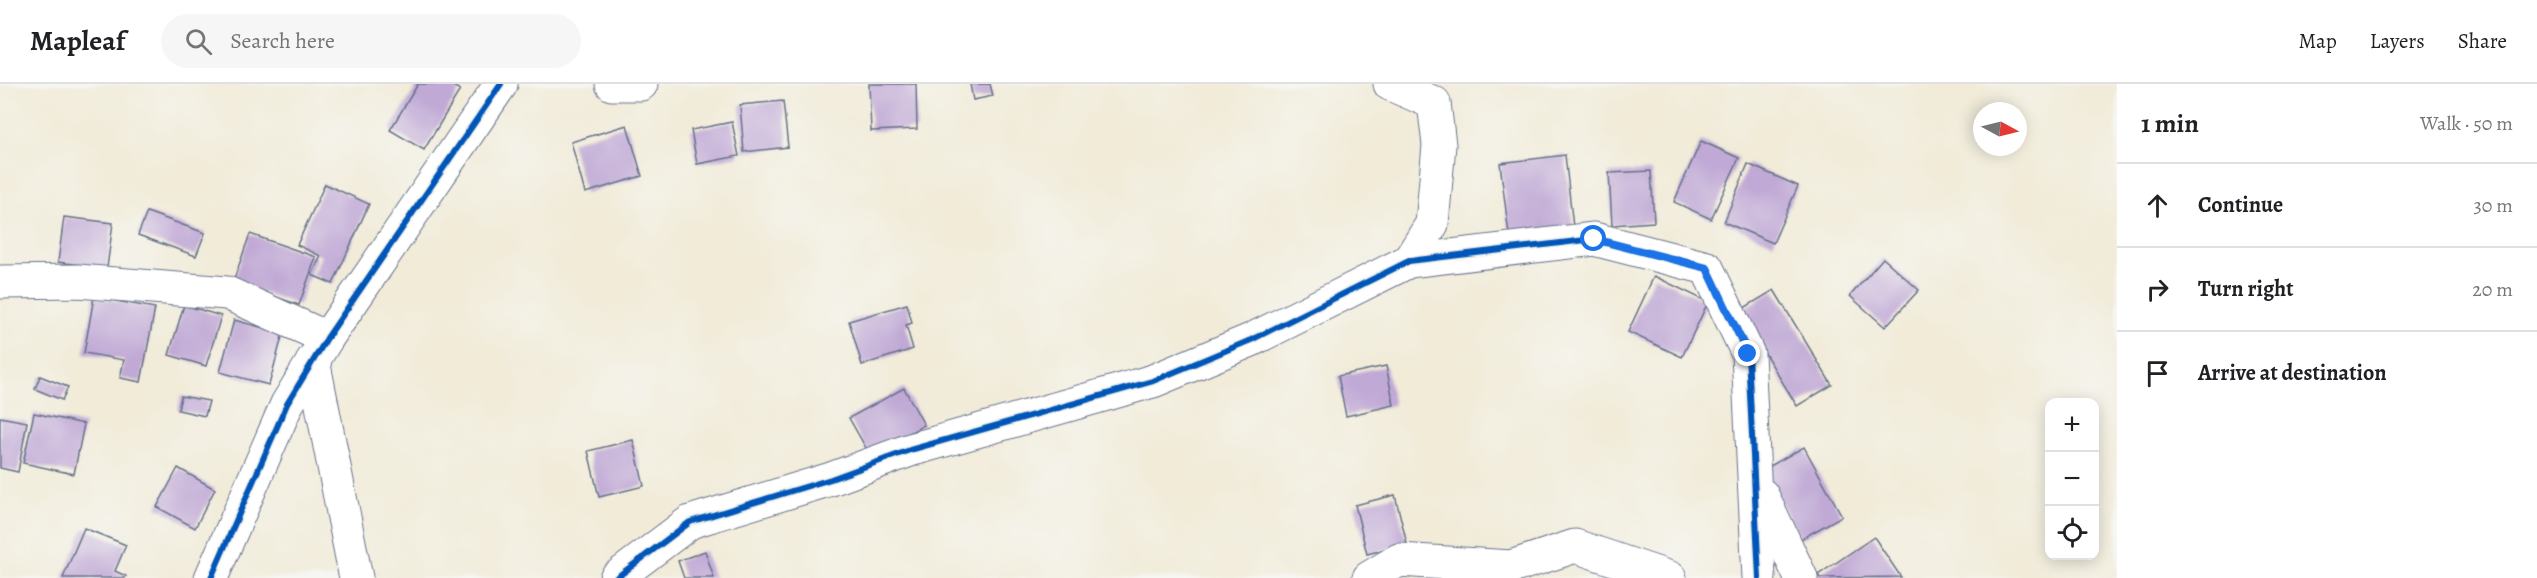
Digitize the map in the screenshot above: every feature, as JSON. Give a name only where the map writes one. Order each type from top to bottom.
[{"type":"street","points":[[211,578],[287,404],[320,349],[501,84]]},
{"type":"street","points":[[612,84],[641,84]]},
{"type":"street","points":[[1390,84],[1434,103],[1438,145],[1432,224],[1409,261]]},
{"type":"street","points":[[615,578],[690,522],[831,479],[910,450],[1153,381],[1251,340],[1409,261],[1594,239],[1707,268],[1748,354],[1759,578]]},
{"type":"street","points":[[0,282],[78,281],[227,293],[320,349]]},
{"type":"street","points":[[320,349],[356,578]]},
{"type":"street","points":[[1756,483],[1801,578]]},
{"type":"street","points":[[1370,578],[1399,560],[1511,567],[1575,546],[1670,578]]},
{"type":"building","points":[[418,84],[450,84],[460,90],[424,150],[390,130]]},
{"type":"building","points":[[869,84],[916,84],[917,129],[871,131]]},
{"type":"building","points":[[970,84],[990,84],[993,96],[973,100]]},
{"type":"building","points":[[783,101],[788,147],[744,152],[740,105]]},
{"type":"building","points":[[732,122],[739,156],[697,164],[691,130]]},
{"type":"building","points":[[627,125],[642,176],[585,193],[571,142]]},
{"type":"building","points":[[1701,141],[1739,158],[1711,219],[1674,202]]},
{"type":"building","points":[[1565,155],[1573,227],[1509,235],[1500,163]]},
{"type":"building","points":[[1748,164],[1798,186],[1773,243],[1724,222]]},
{"type":"building","points":[[1651,171],[1654,222],[1612,225],[1609,173]]},
{"type":"building","points":[[325,184],[369,204],[333,284],[312,275],[321,256],[297,245]]},
{"type":"building","points":[[147,212],[205,233],[196,256],[138,235]]},
{"type":"building","points":[[64,217],[113,223],[107,268],[58,262]]},
{"type":"building","points":[[250,234],[316,257],[299,305],[233,282]]},
{"type":"building","points":[[1883,258],[1919,290],[1885,327],[1850,296]]},
{"type":"building","points":[[1654,276],[1708,302],[1682,357],[1628,332]]},
{"type":"building","points":[[1774,290],[1832,385],[1797,406],[1739,311]]},
{"type":"building","points":[[94,297],[155,308],[141,382],[120,378],[124,360],[84,353]]},
{"type":"building","points":[[907,304],[912,323],[906,325],[913,349],[862,365],[849,321]]},
{"type":"building","points":[[184,305],[221,316],[206,366],[169,355]]},
{"type":"building","points":[[234,320],[283,333],[269,385],[220,372]]},
{"type":"building","points":[[1386,366],[1394,405],[1346,416],[1338,376]]},
{"type":"building","points":[[40,376],[68,387],[62,400],[35,389]]},
{"type":"building","points":[[904,388],[924,425],[870,455],[849,418]]},
{"type":"building","points":[[181,396],[209,401],[205,416],[178,410]]},
{"type":"building","points":[[34,413],[84,424],[74,474],[23,463]]},
{"type":"building","points":[[0,417],[27,422],[18,472],[0,468]]},
{"type":"building","points":[[633,440],[644,486],[599,497],[588,451]]},
{"type":"building","points":[[1804,447],[1842,516],[1801,539],[1763,470]]},
{"type":"building","points":[[178,468],[215,489],[195,528],[157,507]]},
{"type":"building","points":[[1395,495],[1407,544],[1367,554],[1355,505]]},
{"type":"building","points":[[84,528],[126,545],[115,571],[126,576],[125,578],[63,578]]},
{"type":"building","points":[[1874,537],[1901,577],[1820,578],[1818,575]]},
{"type":"building","points":[[705,551],[714,578],[684,578],[678,561]]},
{"type":"cycle path","points":[[211,578],[287,404],[327,338],[501,84]]},
{"type":"cycle path","points":[[616,578],[690,522],[831,479],[910,450],[1153,381],[1251,340],[1409,261],[1594,239],[1707,268],[1748,354],[1759,578]]},
{"type":"route","points":[[1594,239],[1707,268],[1748,354]]}]
